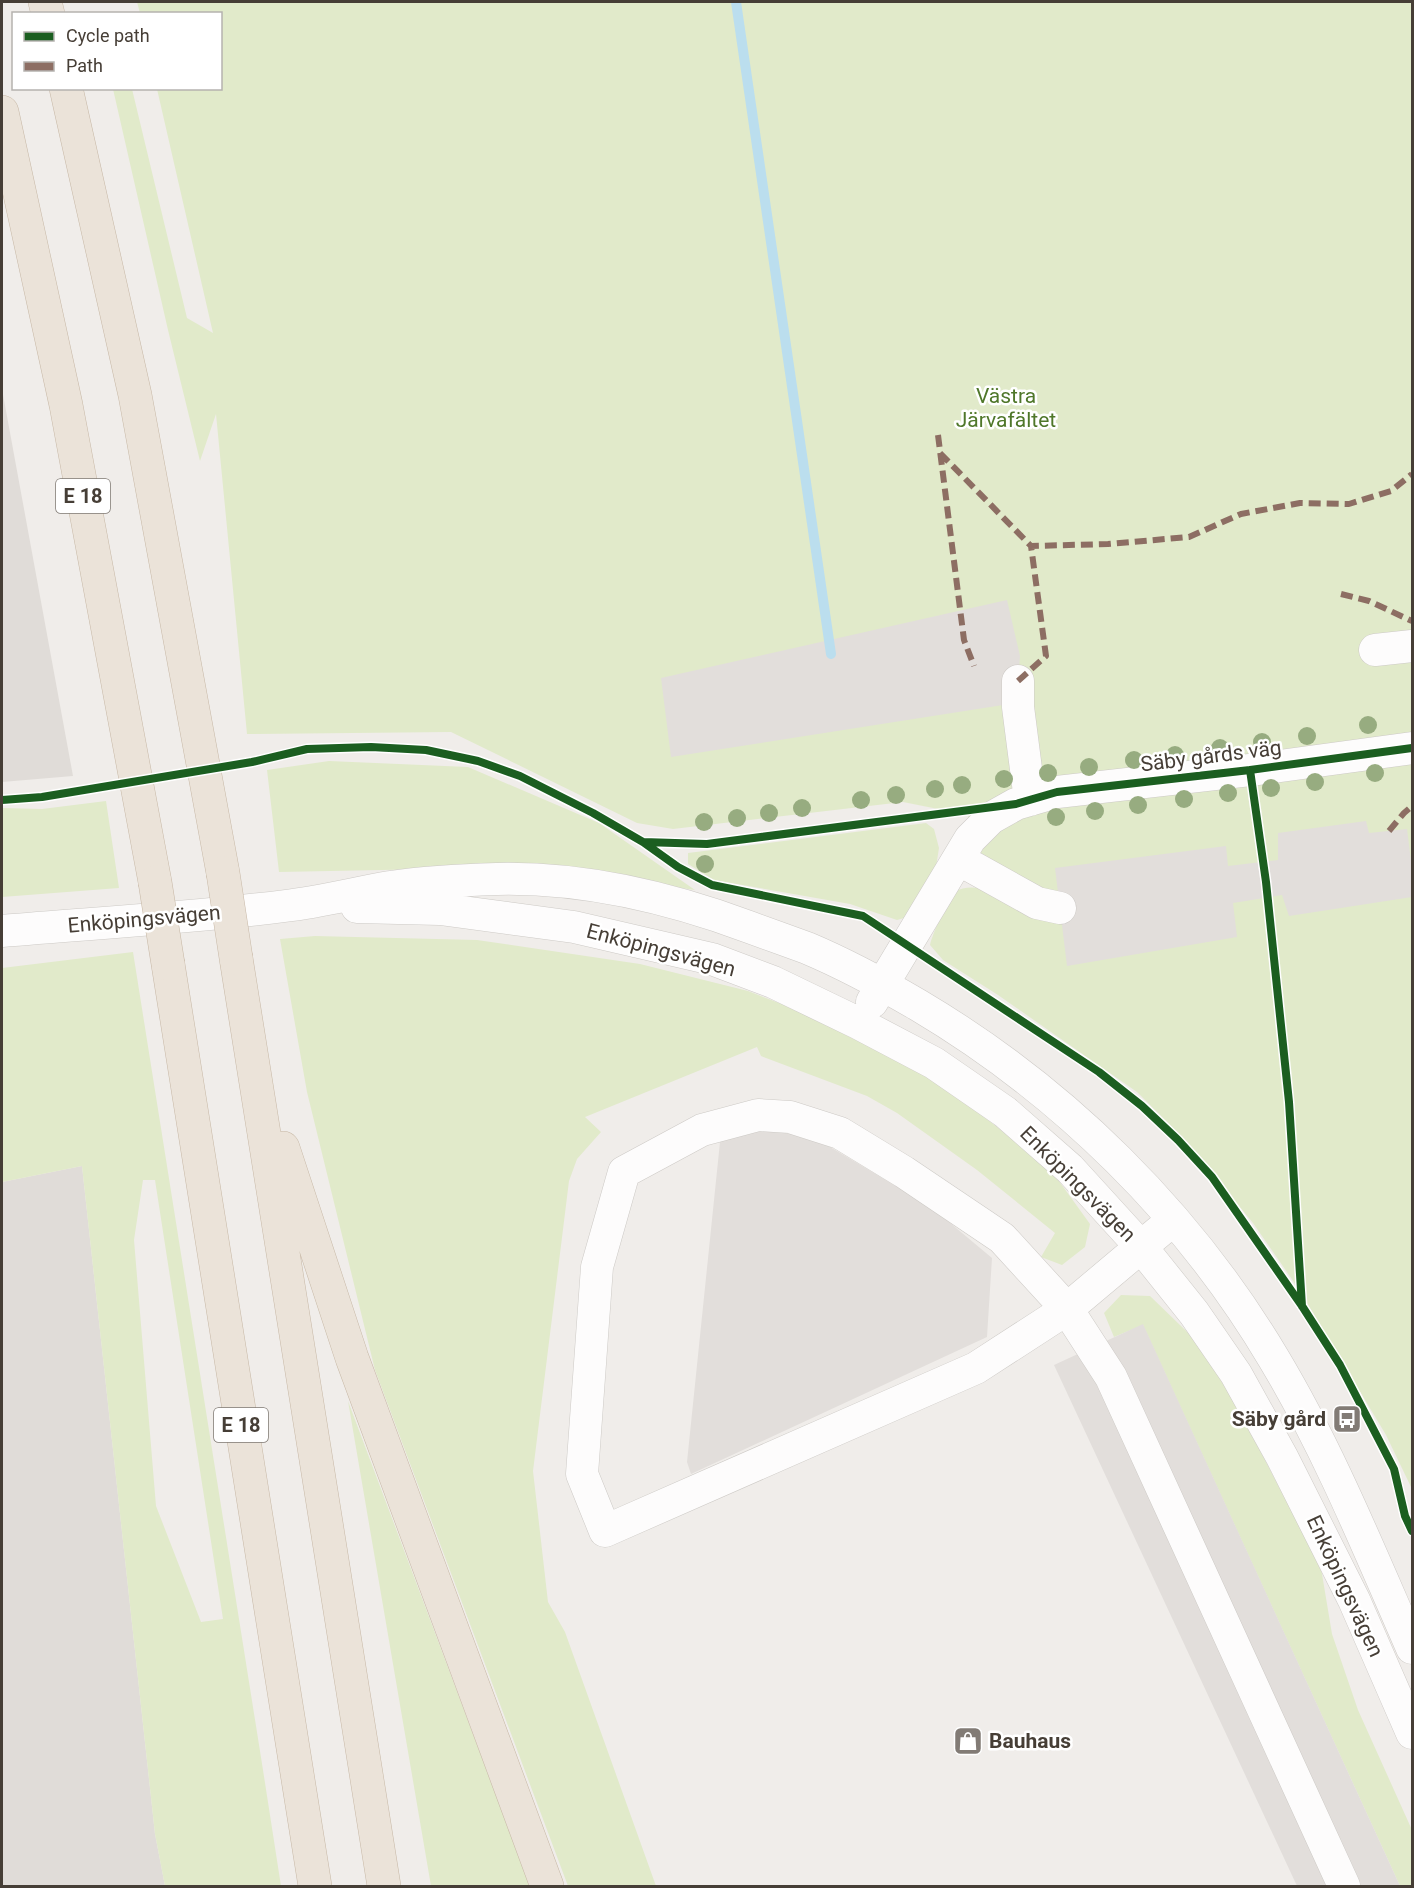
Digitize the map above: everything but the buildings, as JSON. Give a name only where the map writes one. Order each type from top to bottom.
[{"type":"highway","points":[[66,90],[135,395],[223,873],[384,1887]]},
{"type":"highway","name":"E 18","points":[[2,112],[66,405],[155,882],[315,1887]]},
{"type":"highway","points":[[251,1050],[352,1358],[547,1887]]},
{"type":"street","points":[[1375,650],[1413,646]]},
{"type":"street","points":[[1018,681],[1018,707],[1030,800]]},
{"type":"street","name":"Säby gårds väg","points":[[858,1023],[970,839],[991,818],[1016,804],[1057,792],[1250,770],[1413,748]]},
{"type":"street","points":[[958,859],[1037,903],[1060,908]]},
{"type":"street","name":"Enköpingsvägen","points":[[2,931],[287,906],[396,886],[499,879],[582,883],[657,897],[726,918],[810,949],[883,985],[956,1028],[1032,1082],[1102,1144],[1173,1220],[1227,1288],[1273,1357],[1302,1408],[1324,1450],[1413,1648]]},
{"type":"street","name":"Enköpingsvägen","points":[[287,906],[440,909],[574,927],[712,959],[773,982],[858,1023],[934,1064],[1005,1112],[1070,1169],[1142,1248],[1194,1313],[1236,1374],[1282,1457],[1354,1600],[1413,1733]]},
{"type":"street","points":[[1173,1220],[1067,1309],[976,1368],[605,1531],[582,1474],[597,1267],[624,1172],[702,1130],[758,1114],[790,1117],[840,1133],[904,1172],[1002,1238],[1067,1309],[1111,1377],[1344,1887]]},
{"type":"shaded area","points":[[2,389],[73,776],[2,782]]},
{"type":"shaded area","points":[[1007,600],[1020,656],[1018,681],[1003,705],[671,757],[661,678]]},
{"type":"shaded area","points":[[1366,821],[1369,833],[1407,829],[1412,869],[1412,897],[1289,916],[1282,895],[1233,903],[1237,937],[1067,966],[1055,868],[1226,846],[1228,866],[1278,860],[1278,833]]},
{"type":"shaded area","points":[[728,1130],[768,1130],[815,1138],[931,1207],[992,1258],[987,1337],[691,1474],[687,1462],[720,1142]]},
{"type":"shaded area","points":[[82,1166],[155,1834],[165,1886],[2,1886],[2,1182]]},
{"type":"shaded area","points":[[1143,1324],[1400,1886],[1297,1886],[1054,1365]]},
{"type":"green space","name":"Västra Järvafältet","points":[[137,2],[1412,2],[1412,1489],[1386,1435],[1298,1288],[1253,1223],[1186,1141],[1137,1092],[998,995],[943,960],[930,945],[948,901],[955,892],[967,888],[979,888],[968,815],[903,802],[673,829],[637,823],[451,732],[247,734],[216,414],[200,461],[113,90],[132,90],[187,318],[213,333],[157,90],[222,90],[222,12],[140,12]]},
{"type":"green space","points":[[329,761],[468,767],[599,823],[695,890],[534,867],[279,872],[267,770]]},
{"type":"green space","points":[[106,801],[119,888],[2,897],[2,808],[42,809]]},
{"type":"green space","points":[[926,823],[934,829],[939,848],[936,867],[904,918],[897,920],[850,904],[714,880],[688,864],[688,853]]},
{"type":"green space","points":[[315,936],[477,940],[640,964],[748,991],[862,1035],[958,1096],[1051,1170],[1090,1224],[1085,1247],[1062,1265],[1041,1257],[1055,1233],[977,1170],[897,1113],[867,1096],[761,1056],[757,1047],[585,1117],[601,1132],[577,1159],[569,1181],[533,1471],[548,1602],[565,1632],[656,1886],[568,1886],[375,1370],[307,1092],[280,939]]},
{"type":"green space","points":[[133,952],[281,1886],[165,1886],[155,1834],[82,1166],[2,1182],[2,968]],"holes":[[[143,1180],[155,1180],[223,1619],[201,1622],[156,1506],[134,1240]]]},
{"type":"green space","points":[[1121,1295],[1150,1296],[1210,1354],[1321,1568],[1332,1634],[1358,1710],[1412,1830],[1412,1886],[1400,1886],[1143,1325],[1114,1337],[1104,1313]]},
{"type":"green space","points":[[348,1401],[530,1886],[431,1886]]},
{"type":"waterway","points":[[736,2],[831,654]]},
{"type":"marked path","points":[[938,435],[964,640],[974,666]]},
{"type":"marked path","points":[[940,453],[1031,546],[1108,544],[1189,537],[1241,514],[1300,503],[1349,504],[1391,491],[1412,474]]},
{"type":"marked path","points":[[1018,681],[1046,656],[1031,546]]},
{"type":"marked path","points":[[1341,594],[1369,601],[1412,621]]},
{"type":"marked path","points":[[1389,831],[1412,806]]},
{"type":"cycle path","points":[[2,800],[42,797],[252,762],[307,749],[371,747],[426,750],[478,761],[520,776],[593,813],[643,842],[678,867],[712,885],[863,916],[1099,1072],[1142,1106],[1212,1177],[1340,1365],[1394,1469],[1405,1516],[1412,1531]]},
{"type":"cycle path","points":[[643,842],[707,844],[1016,804],[1057,792],[1250,770],[1412,748]]},
{"type":"cycle path","points":[[1250,770],[1266,882],[1289,1102],[1302,1306]]},
{"type":"place","name":"Säby gård","points":[[1347,1419]]},
{"type":"place","name":"Bauhaus","points":[[968,1741]]}]
